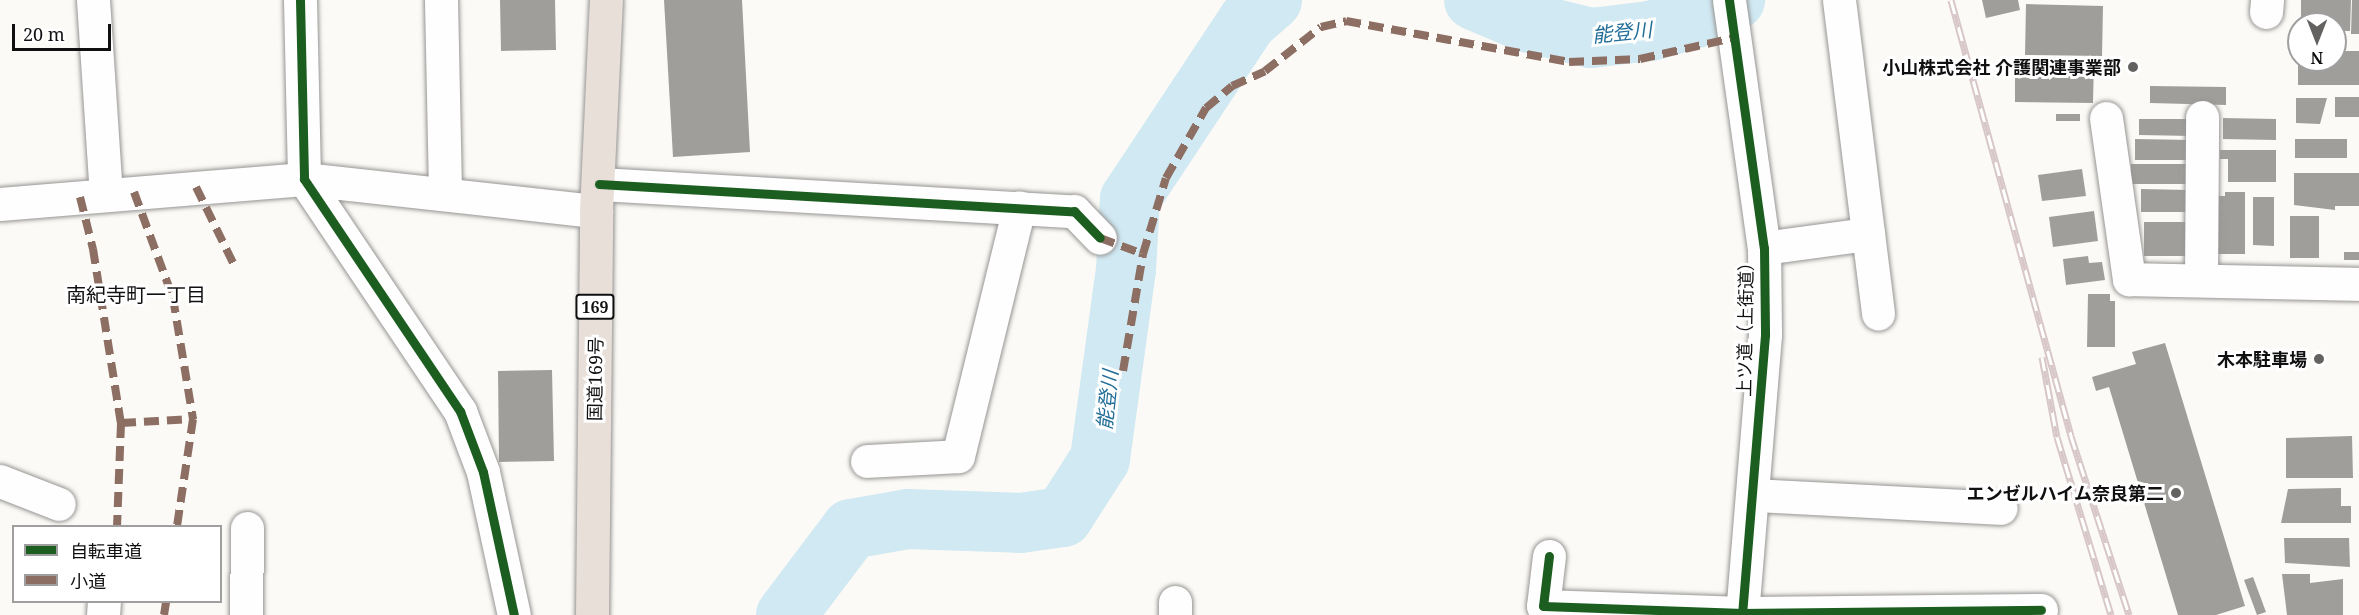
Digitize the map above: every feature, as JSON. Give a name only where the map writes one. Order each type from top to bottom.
[{"type":"highway","name":"国道169号","points":[[592,615],[598,197],[606,0]]},
{"type":"street","points":[[93,0],[106,195]]},
{"type":"street","points":[[300,0],[304,179],[460,411],[483,472],[514,615]]},
{"type":"street","points":[[441,0],[445,193]]},
{"type":"street","points":[[1839,0],[1878,314]]},
{"type":"street","name":"上ツ道（上街道）","points":[[1731,20],[1764,248],[1765,335],[1743,614]]},
{"type":"street","points":[[2201,280],[2202,117]]},
{"type":"street","points":[[2106,118],[2129,279],[2359,284]]},
{"type":"street","points":[[0,204],[304,179],[445,193],[1019,207],[1074,211],[1100,238]]},
{"type":"street","points":[[867,461],[958,456],[1019,207]]},
{"type":"street","points":[[1764,248],[1868,234]]},
{"type":"street","points":[[0,481],[59,504]]},
{"type":"street","points":[[1754,495],[2001,508]]},
{"type":"street","points":[[246,615],[247,528]]},
{"type":"street","points":[[1549,556],[1543,606],[1743,614],[2041,610]]},
{"type":"building","points":[[500,0],[555,0],[556,50],[501,51]]},
{"type":"building","points":[[664,0],[742,0],[750,152],[673,157]]},
{"type":"building","points":[[1982,0],[2018,0],[2020,10],[1986,18]]},
{"type":"building","points":[[2301,0],[2351,0],[2350,31],[2347,31],[2347,12],[2301,12]]},
{"type":"building","points":[[2352,0],[2359,0],[2359,34],[2351,34]]},
{"type":"building","points":[[2026,4],[2103,6],[2102,56],[2025,55]]},
{"type":"building","points":[[2347,51],[2359,51],[2359,85],[2298,85],[2298,72],[2347,72]]},
{"type":"building","points":[[2015,57],[2094,59],[2093,103],[2015,102]]},
{"type":"building","points":[[2150,86],[2226,87],[2226,105],[2150,103]]},
{"type":"building","points":[[2335,97],[2359,97],[2359,117],[2335,117]]},
{"type":"building","points":[[2296,98],[2327,98],[2320,124],[2296,123]]},
{"type":"building","points":[[2056,114],[2080,114],[2080,121],[2056,121]]},
{"type":"building","points":[[2223,118],[2276,119],[2276,140],[2223,139]]},
{"type":"building","points":[[2139,119],[2192,119],[2192,136],[2139,135]]},
{"type":"building","points":[[2135,139],[2192,140],[2192,160],[2135,160]]},
{"type":"building","points":[[2295,139],[2347,139],[2347,158],[2295,158]]},
{"type":"building","points":[[2220,150],[2276,150],[2276,182],[2228,182],[2228,159],[2220,159]]},
{"type":"building","points":[[2131,164],[2188,164],[2188,184],[2131,184]]},
{"type":"building","points":[[2082,169],[2086,196],[2042,201],[2038,175]]},
{"type":"building","points":[[2294,173],[2359,173],[2359,206],[2335,206],[2335,210],[2294,205]]},
{"type":"building","points":[[2141,189],[2188,190],[2188,212],[2141,212]]},
{"type":"building","points":[[2225,192],[2245,192],[2245,254],[2215,254],[2215,196],[2225,196]]},
{"type":"building","points":[[2253,197],[2274,197],[2274,246],[2253,245]]},
{"type":"building","points":[[2094,211],[2098,241],[2053,247],[2049,217]]},
{"type":"building","points":[[2290,216],[2319,216],[2319,258],[2290,258]]},
{"type":"building","points":[[2144,222],[2189,222],[2188,256],[2144,256]]},
{"type":"building","points":[[2344,252],[2359,252],[2359,260],[2344,260]]},
{"type":"building","points":[[2088,256],[2089,263],[2102,262],[2105,280],[2066,285],[2063,259]]},
{"type":"building","points":[[2088,294],[2110,294],[2110,301],[2115,301],[2115,347],[2087,347]]},
{"type":"building","name":"エンゼルハイム奈良第二","points":[[2165,343],[2245,606],[2216,615],[2178,615],[2109,387],[2096,391],[2092,377],[2136,364],[2132,352]]},
{"type":"building","points":[[552,370],[554,461],[499,462],[498,371]]},
{"type":"building","points":[[2352,436],[2353,478],[2286,478],[2286,438]]},
{"type":"building","points":[[2341,488],[2341,506],[2351,506],[2351,523],[2281,523],[2288,489]]},
{"type":"building","points":[[2284,538],[2349,538],[2350,567],[2285,563]]},
{"type":"building","points":[[2282,574],[2310,574],[2310,583],[2343,579],[2343,615],[2287,615]]},
{"type":"building","points":[[2253,577],[2266,612],[2257,615],[2244,580]]},
{"type":"waterway","name":"能登川","points":[[786,615],[851,529],[908,519],[1020,523],[1063,517],[1100,459],[1126,270],[1130,199],[1248,21],[1272,0]]},
{"type":"waterway","name":"能登川","points":[[1474,0],[1526,22],[1591,38],[1650,31],[1714,13],[1735,0]]},
{"type":"railway","points":[[1951,0],[2071,436],[2129,615]]},
{"type":"railway","points":[[2042,357],[2057,437],[2111,615]]},
{"type":"marked path","points":[[1123,371],[1143,254],[1166,178],[1206,108],[1232,86],[1265,71],[1321,27],[1346,21],[1569,62],[1640,59],[1733,38]]},
{"type":"marked path","points":[[196,187],[236,269]]},
{"type":"marked path","points":[[134,192],[173,298],[193,419],[177,525]]},
{"type":"marked path","points":[[80,197],[93,249],[121,423],[117,525]]},
{"type":"marked path","points":[[1100,238],[1143,254]]},
{"type":"marked path","points":[[121,423],[193,419]]},
{"type":"marked path","points":[[164,615],[166,603]]},
{"type":"cycle path","points":[[300,0],[304,179],[460,411],[483,472],[514,615]]},
{"type":"cycle path","points":[[1729,0],[1764,248],[1765,335],[1742,615]]},
{"type":"cycle path","points":[[599,184],[1074,211],[1100,238]]},
{"type":"cycle path","points":[[1549,556],[1543,606],[1743,613],[2041,610]]},
{"type":"place","name":"小山株式会社 介護関連事業部","points":[[2133,67]]},
{"type":"place","name":"木本駐車場","points":[[2319,359]]},
{"type":"place","name":"エンゼルハイム奈良第二","points":[[2176,493]]},
{"type":"district","name":"南紀寺町一丁目","points":[[136,294]]}]
